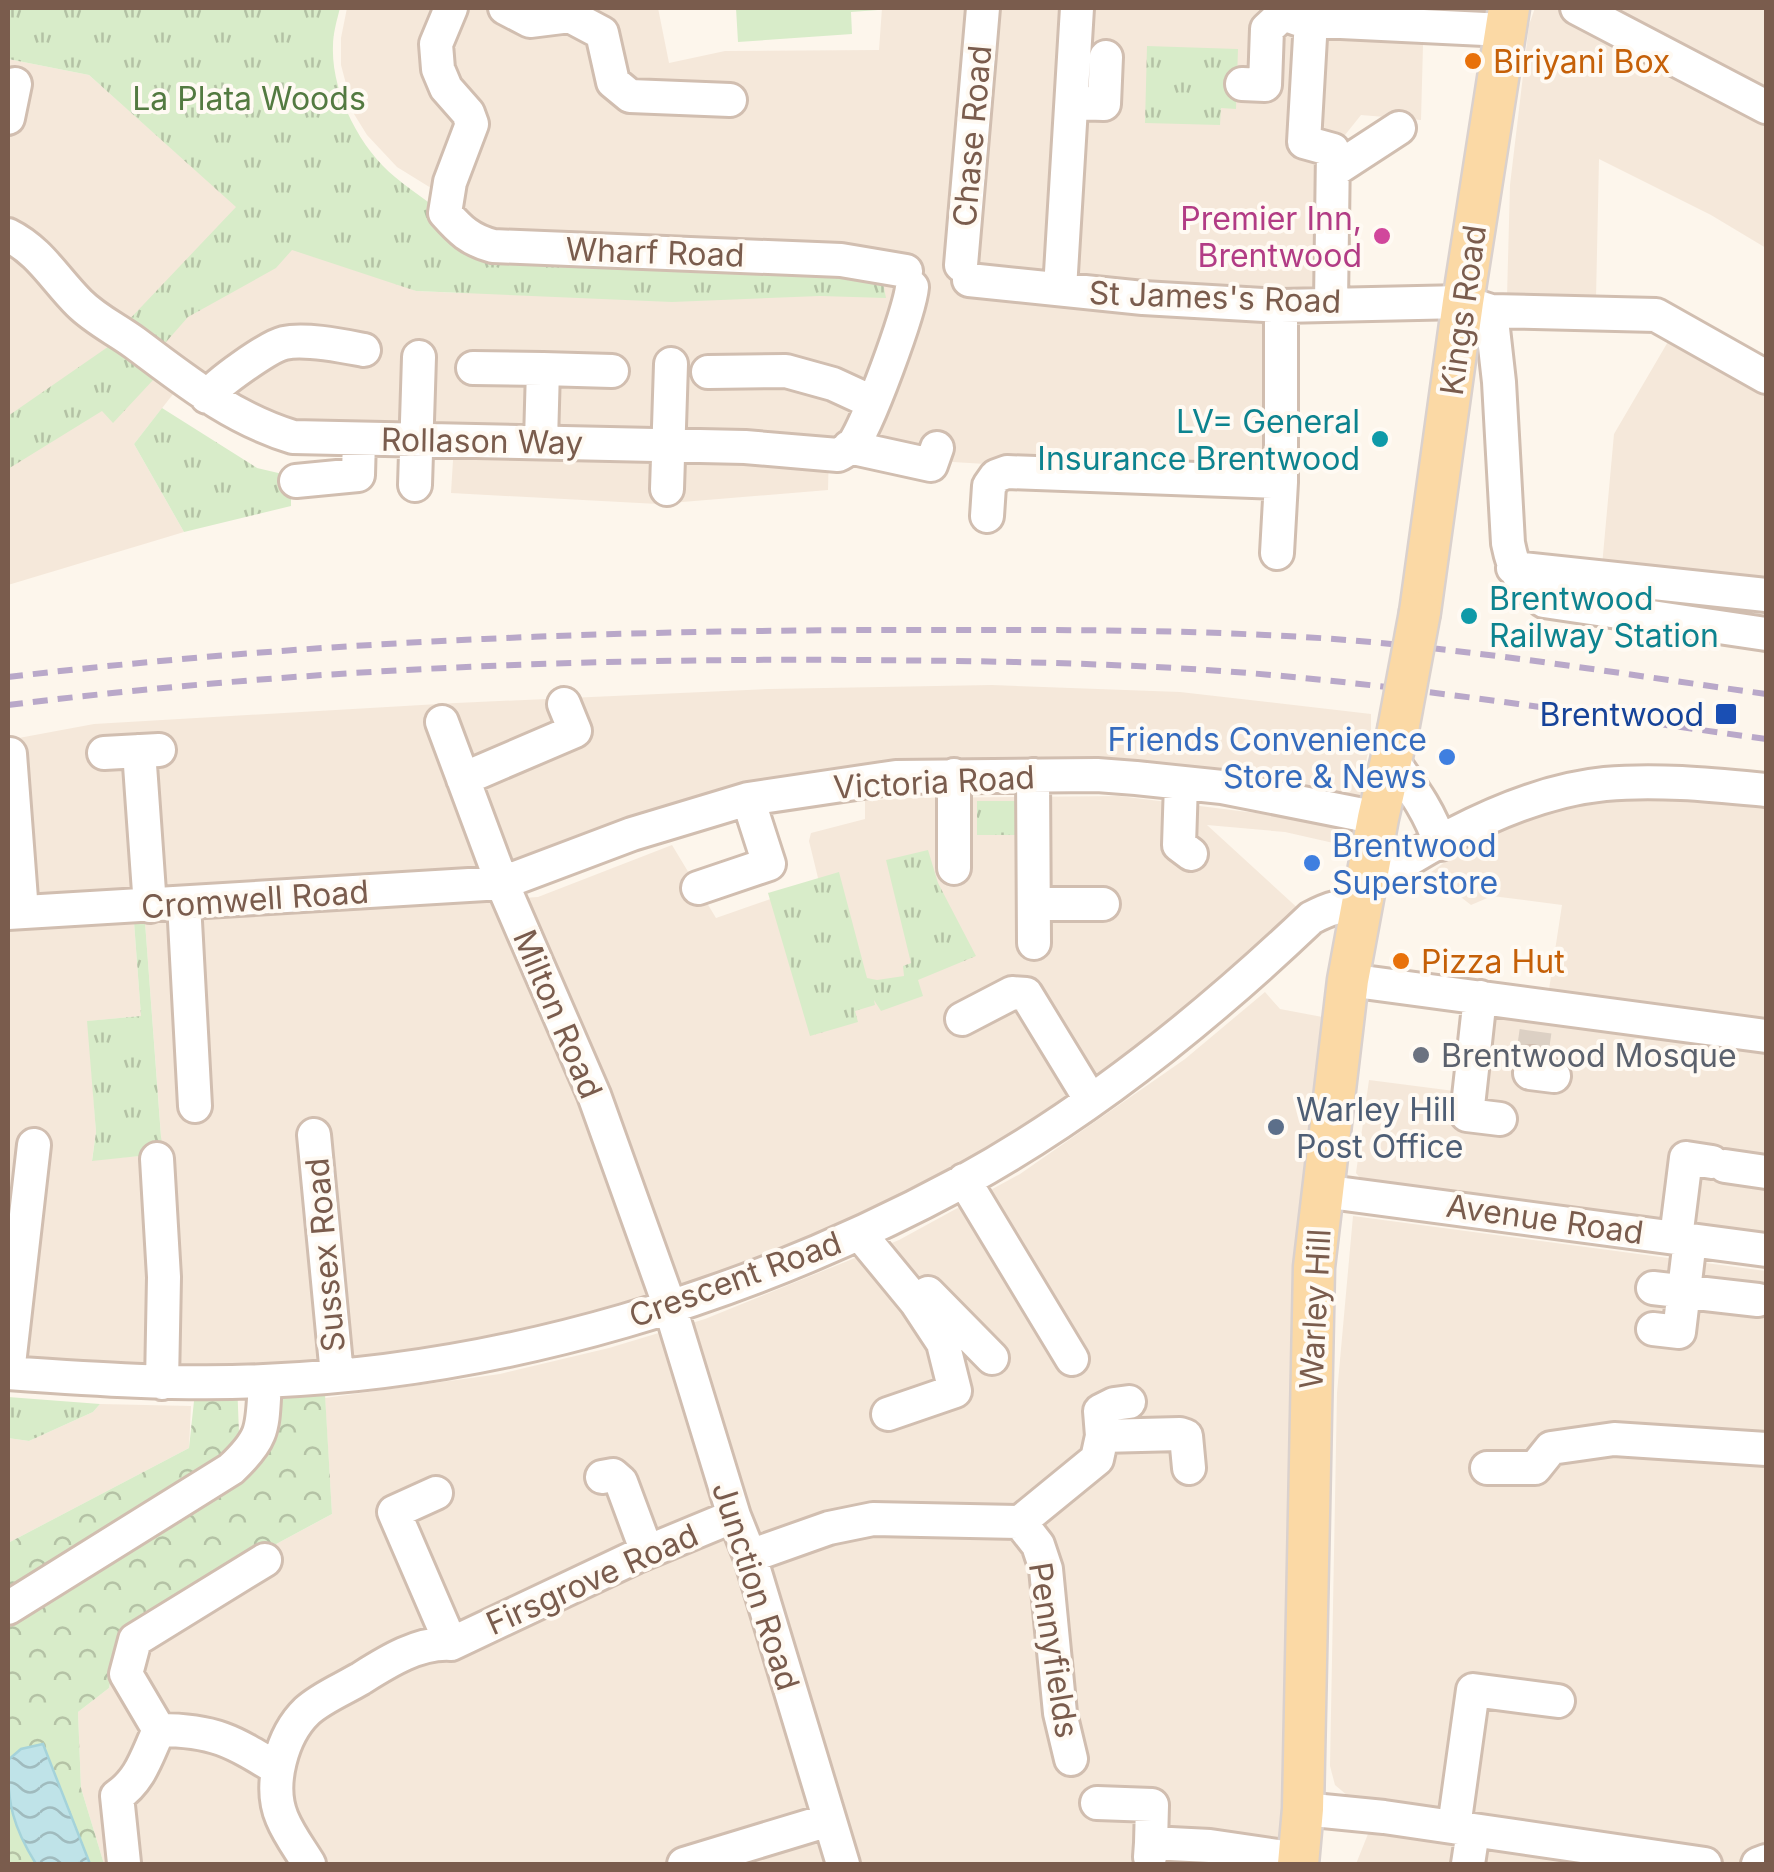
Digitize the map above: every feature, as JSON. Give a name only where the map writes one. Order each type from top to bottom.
[{"type":"main road","name":"Kings Road","points":[[1420,612],[1477,307],[1507,19]]},
{"type":"main road","name":"Warley Hill","points":[[1298,1862],[1303,1809],[1312,1334],[1322,1191],[1348,980],[1420,612]]},
{"type":"street","name":"Wharf Road","points":[[451,8],[436,44],[438,69],[446,88],[468,113],[472,124],[450,182],[445,213],[461,232],[477,242],[493,246],[841,260],[937,276]]},
{"type":"street","points":[[505,8],[530,21],[570,12],[602,32],[613,82],[630,96],[730,100]]},
{"type":"street","name":"Chase Road","points":[[937,276],[983,8]]},
{"type":"street","points":[[1060,289],[1077,8]]},
{"type":"street","points":[[1577,8],[1766,107]]},
{"type":"street","points":[[1293,14],[1304,142],[1333,150],[1331,303]]},
{"type":"street","points":[[1242,84],[1265,85],[1267,29],[1293,14],[1507,19]]},
{"type":"street","points":[[1072,103],[1104,104],[1106,58]]},
{"type":"street","points":[[8,118],[15,84]]},
{"type":"street","points":[[1332,170],[1400,128]]},
{"type":"street","name":"Rollason Way","points":[[8,235],[36,252],[78,302],[105,326],[132,340],[206,397],[258,427],[293,437],[745,447],[828,456],[850,447]]},
{"type":"street","points":[[937,276],[907,312],[850,447],[931,465],[937,448]]},
{"type":"street","name":"St James's Road","points":[[937,276],[1144,298],[1281,306],[1331,303],[1656,315],[1766,377]]},
{"type":"street","points":[[1277,552],[1281,306]]},
{"type":"street","points":[[1477,307],[1499,382],[1504,494],[1513,568],[1525,586],[1544,600],[1766,634]]},
{"type":"street","points":[[206,397],[217,383],[284,343],[330,344],[364,350]]},
{"type":"street","points":[[415,485],[419,357]]},
{"type":"street","points":[[668,489],[671,364]]},
{"type":"street","points":[[472,368],[612,370]]},
{"type":"street","points":[[541,441],[543,369]]},
{"type":"street","points":[[708,372],[786,370],[833,384],[872,402]]},
{"type":"street","points":[[296,481],[358,475],[359,439]]},
{"type":"street","points":[[987,516],[989,486],[996,476],[1007,472],[1281,482]]},
{"type":"street","points":[[1513,568],[1766,595]]},
{"type":"street","points":[[463,778],[575,731],[564,704]]},
{"type":"street","name":"Milton Road","points":[[442,722],[502,883],[594,1095],[670,1307]]},
{"type":"street","points":[[1394,745],[1440,844]]},
{"type":"street","points":[[104,753],[150,750],[150,906]]},
{"type":"street","points":[[9,755],[15,912]]},
{"type":"street","points":[[954,775],[954,868]]},
{"type":"street","points":[[1033,775],[1034,942]]},
{"type":"street","name":"Victoria Road","points":[[502,883],[632,834],[748,800],[896,777],[1096,775],[1181,782],[1282,797],[1378,818]]},
{"type":"street","points":[[1181,782],[1179,844],[1191,854]]},
{"type":"street","points":[[1365,897],[1440,844],[1496,815],[1552,793],[1584,787],[1682,784],[1766,790]]},
{"type":"street","points":[[698,888],[769,864],[748,800]]},
{"type":"street","name":"Cromwell Road","points":[[15,912],[502,883]]},
{"type":"street","name":"Crescent Road","points":[[8,1372],[162,1383],[337,1376],[515,1349],[670,1307],[868,1231],[964,1180],[1166,1044],[1310,918],[1365,897]]},
{"type":"street","points":[[184,903],[204,1087]]},
{"type":"street","points":[[1034,904],[1102,904]]},
{"type":"street","points":[[1348,980],[1480,997],[1537,1016],[1766,1036]]},
{"type":"street","points":[[962,1019],[1012,993],[1026,994],[1090,1098]]},
{"type":"street","points":[[1480,997],[1467,1115],[1500,1119]]},
{"type":"street","name":"Sussex Road","points":[[314,1135],[337,1376]]},
{"type":"street","points":[[8,1372],[34,1145]]},
{"type":"street","points":[[1653,1329],[1680,1332],[1669,1290],[1683,1239],[1686,1158],[1766,1172]]},
{"type":"street","points":[[157,1159],[164,1278],[162,1383]]},
{"type":"street","points":[[964,1180],[1072,1359]]},
{"type":"street","name":"Avenue Road","points":[[1322,1191],[1750,1249]]},
{"type":"street","points":[[868,1231],[992,1358]]},
{"type":"street","points":[[868,1231],[943,1343],[955,1390],[888,1414]]},
{"type":"street","points":[[1669,1290],[1738,1304],[1750,1249]]},
{"type":"street","name":"Junction Road","points":[[670,1307],[844,1864]]},
{"type":"street","points":[[8,1608],[231,1469],[252,1450],[262,1430],[265,1381]]},
{"type":"street","points":[[1116,1435],[1100,1412],[1129,1402]]},
{"type":"street","points":[[1116,1435],[1186,1436],[1189,1468]]},
{"type":"street","points":[[1020,1522],[1097,1459],[1116,1435]]},
{"type":"street","points":[[1488,1468],[1535,1468],[1551,1448],[1614,1439],[1766,1449]]},
{"type":"street","points":[[602,1477],[613,1475],[621,1482],[647,1552]]},
{"type":"street","points":[[436,1493],[394,1512],[451,1644]]},
{"type":"street","name":"Firsgrove Road","points":[[278,1769],[286,1744],[307,1712],[396,1658],[430,1642],[451,1644],[647,1552],[734,1516]]},
{"type":"street","name":"Pennyfields","points":[[750,1556],[828,1528],[874,1518],[1020,1522],[1038,1545],[1046,1569],[1060,1714],[1071,1759]]},
{"type":"street","points":[[160,1730],[126,1674],[136,1640],[266,1560]]},
{"type":"street","points":[[1468,1864],[1463,1829],[1473,1690],[1558,1701]]},
{"type":"street","points":[[160,1730],[195,1730],[232,1740],[278,1769],[280,1814],[309,1864]]},
{"type":"street","points":[[124,1863],[117,1796],[138,1776],[160,1730]]},
{"type":"street","points":[[1096,1803],[1152,1805],[1150,1850],[1210,1846],[1298,1862]]},
{"type":"street","points":[[1303,1809],[1694,1864]]},
{"type":"street","points":[[684,1864],[829,1820]]},
{"type":"street","points":[[1758,1864],[1766,1861]]},
{"type":"shaded area","points":[[347,8],[658,8],[669,63],[725,51],[879,50],[882,8],[1272,8],[1335,38],[1423,45],[1421,120],[1361,115],[1333,150],[1331,303],[1281,306],[1281,482],[953,462],[853,428],[829,449],[828,490],[658,504],[451,493],[455,428],[284,419],[188,375],[134,444],[184,532],[8,585],[8,59],[89,75],[237,207],[416,291],[460,293],[445,213],[428,201],[431,188],[397,167],[367,135],[354,114],[341,65]]},
{"type":"shaded area","points":[[1535,8],[1766,8],[1766,248],[1711,215],[1599,159],[1596,299],[1507,297],[1510,185],[1529,25]]},
{"type":"shaded area","points":[[1669,340],[1766,396],[1766,583],[1602,566],[1614,434]]},
{"type":"shaded area","points":[[992,685],[1180,692],[1371,714],[1360,796],[1079,760],[897,764],[806,774],[722,792],[524,862],[487,869],[8,900],[8,740],[94,724],[456,703],[769,689]]},
{"type":"shaded area","points":[[1119,796],[1355,829],[1351,847],[1285,832],[1207,825],[1302,912],[1198,1006],[1036,1122],[956,1169],[855,1219],[690,1284],[505,1335],[439,1348],[308,1364],[233,1368],[8,1360],[8,929],[134,922],[141,1016],[88,1021],[96,1132],[92,1160],[149,1155],[162,1149],[145,922],[538,897],[672,845],[716,918],[819,882],[809,841],[811,833],[865,819],[865,801]]},
{"type":"shaded area","points":[[1591,798],[1766,798],[1766,1232],[1361,1179],[1356,1173],[1369,1080],[1462,1092],[1473,1015],[1544,1022],[1562,905],[1492,896],[1471,905],[1430,873],[1476,839],[1542,808]]},
{"type":"shaded area","points":[[1265,992],[1280,1009],[1333,1019],[1288,1864],[104,1864],[81,1788],[78,1712],[109,1688],[124,1626],[332,1514],[325,1398],[500,1374],[609,1348],[705,1319],[899,1240],[1020,1174],[1185,1059]]},
{"type":"shaded area","points":[[1353,1216],[1766,1271],[1766,1864],[1356,1864],[1375,1801],[1348,1796],[1335,1785],[1330,1766],[1337,1393]]},
{"type":"shaded area","points":[[100,1404],[191,1406],[189,1448],[8,1543],[8,1438],[29,1441],[93,1412]]},
{"type":"green space","name":"La Plata Woods","points":[[8,8],[340,8],[334,64],[343,100],[359,135],[382,165],[461,232],[880,267],[886,298],[820,296],[672,302],[416,291],[292,250],[276,268],[188,317],[159,350],[125,324],[236,207],[89,75],[8,59]]},
{"type":"green space","points":[[736,8],[878,10],[851,12],[852,34],[738,42]]},
{"type":"green space","points":[[1147,46],[1238,49],[1236,109],[1221,108],[1220,125],[1145,123]]},
{"type":"green space","points":[[115,342],[154,379],[113,423],[102,411],[8,469],[8,416]]},
{"type":"green space","points":[[162,408],[257,468],[291,476],[291,506],[184,532],[134,444]]},
{"type":"green space","points":[[977,801],[1025,801],[1025,835],[977,835]]},
{"type":"green space","points":[[928,850],[938,883],[976,956],[918,980],[923,996],[881,1011],[874,1000],[875,1005],[855,1011],[858,1022],[810,1036],[768,893],[839,872],[867,978],[904,976],[903,966],[911,963],[886,860]]},
{"type":"green space","points":[[134,922],[145,922],[162,1150],[92,1161],[96,1132],[87,1021],[141,1016]]},
{"type":"green space","points":[[324,1377],[332,1514],[122,1627],[109,1688],[78,1712],[81,1788],[104,1864],[8,1864],[8,1543],[189,1448],[196,1382],[237,1382],[240,1458],[265,1381]]},
{"type":"green space","points":[[8,1397],[100,1404],[93,1412],[29,1441],[8,1438]]},
{"type":"water","points":[[43,1744],[90,1864],[36,1864],[17,1826],[10,1802],[8,1760],[21,1749]]},
{"type":"tunnel","points":[[1531,1063],[1536,1028]]},
{"type":"railway","points":[[8,677],[230,655],[454,640],[789,631],[1083,630],[1265,635],[1391,644],[1766,694]]},
{"type":"railway","points":[[8,705],[219,683],[538,664],[751,660],[1017,662],[1177,668],[1343,682],[1766,739]]},
{"type":"place","name":"Biriyani Box","points":[[1473,61]]},
{"type":"place","name":"Premier Inn, Brentwood","points":[[1382,236]]},
{"type":"place","name":"LV= General Insurance Brentwood","points":[[1380,439]]},
{"type":"place","name":"Brentwood Railway Station","points":[[1469,616]]},
{"type":"place","name":"Brentwood","points":[[1726,714]]},
{"type":"place","name":"Friends Convenience Store & News","points":[[1447,757]]},
{"type":"place","name":"Brentwood Superstore","points":[[1312,863]]},
{"type":"place","name":"Pizza Hut","points":[[1401,961]]},
{"type":"place","name":"Brentwood Mosque","points":[[1421,1055]]},
{"type":"place","name":"Warley Hill Post Office","points":[[1276,1127]]}]
